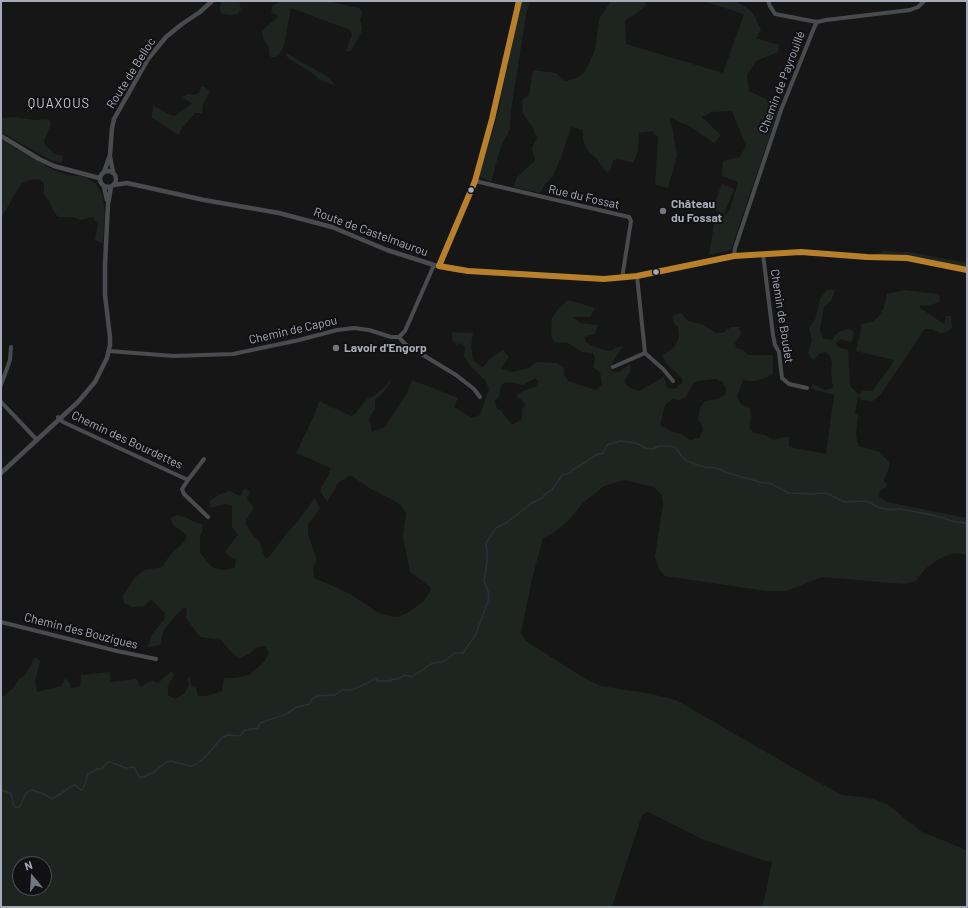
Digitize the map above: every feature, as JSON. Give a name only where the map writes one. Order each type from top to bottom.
[{"type":"street","name":"Route de Belloc","points":[[99,178],[104,172],[110,155],[114,119],[148,60],[166,37],[204,10],[212,1]]},
{"type":"street","points":[[480,396],[474,389],[456,375],[405,344],[399,337],[405,331],[437,266],[475,181],[492,118],[519,1]]},
{"type":"street","points":[[768,1],[775,14],[817,22]]},
{"type":"street","name":"Chemin de Payrouillé","points":[[734,256],[735,248],[781,110],[817,22],[910,10],[918,7],[924,1]]},
{"type":"street","points":[[1,136],[39,159],[54,166],[99,178],[104,187],[108,204],[105,295],[109,328],[109,351],[99,375],[88,390],[78,402],[1,471]]},
{"type":"street","name":"Route de Belloc","points":[[108,204],[116,181],[110,155]]},
{"type":"street","points":[[104,172],[109,171],[114,174]]},
{"type":"street","name":"Route de Castelmaurou","points":[[114,174],[127,183],[310,220],[332,227],[387,250],[437,266],[456,270],[604,279],[637,276],[734,256],[801,252],[867,257],[907,258],[967,270]]},
{"type":"street","name":"Rue du Fossat","points":[[475,181],[629,218],[631,221],[623,278]]},
{"type":"street","name":"Route de Castelmaurou","points":[[113,186],[127,183]]},
{"type":"street","points":[[104,187],[113,186]]},
{"type":"street","name":"Chemin de Boudet","points":[[763,254],[773,335],[775,345],[779,352],[781,374],[785,381],[789,384],[807,388]]},
{"type":"street","points":[[637,276],[645,353],[663,369],[673,381]]},
{"type":"street","name":"Chemin de Capou","points":[[109,351],[174,356],[233,354],[337,330],[354,328],[369,330],[391,337],[399,337]]},
{"type":"street","points":[[1,385],[10,360],[11,347]]},
{"type":"street","points":[[613,367],[623,364],[645,353]]},
{"type":"street","points":[[1,402],[36,439]]},
{"type":"street","name":"Chemin des Bourdettes","points":[[59,418],[63,422],[188,480]]},
{"type":"street","name":"Chemin des Bourdettes","points":[[204,459],[182,489],[184,494],[208,517]]},
{"type":"street","name":"Chemin des Bouzigues","points":[[1,622],[117,651],[156,659]]},
{"type":"shaded area","points":[[221,1],[239,1],[241,9],[238,14],[222,14],[220,9]]},
{"type":"shaded area","points":[[280,1],[327,1],[359,8],[362,12],[360,20],[362,27],[361,33],[352,50],[348,52],[346,50],[352,35],[350,30],[291,8],[284,45],[280,53],[275,57],[271,57],[262,32],[278,17],[276,14],[271,13],[272,6]]},
{"type":"shaded area","points":[[521,1],[530,1],[526,15],[511,110],[510,129],[500,149],[491,182],[479,176],[499,107]]},
{"type":"shaded area","points":[[611,1],[645,1],[646,6],[625,21],[626,44],[723,73],[744,14],[702,1],[737,2],[750,10],[755,17],[761,30],[756,38],[779,45],[778,52],[756,61],[747,75],[749,91],[768,100],[781,90],[783,96],[731,250],[709,255],[714,224],[730,210],[738,182],[722,176],[723,161],[740,157],[746,146],[732,111],[712,112],[702,117],[721,135],[714,143],[689,126],[669,117],[677,155],[668,188],[655,185],[658,137],[652,131],[639,133],[638,151],[633,163],[619,159],[613,160],[611,169],[607,173],[596,158],[588,151],[583,140],[583,130],[571,127],[560,160],[552,177],[545,184],[540,193],[513,187],[517,177],[535,161],[532,148],[537,138],[533,128],[523,114],[522,100],[529,95],[533,70],[556,73],[565,81],[575,79],[585,72],[595,50],[599,19]]},
{"type":"shaded area","points":[[286,53],[328,77],[334,84],[333,85],[319,79],[311,72],[288,58]]},
{"type":"shaded area","points":[[203,86],[210,91],[203,104],[202,113],[195,113],[178,135],[152,118],[154,106],[173,116],[177,115],[192,103],[182,97],[189,94],[194,95],[199,93],[201,87]]},
{"type":"shaded area","points":[[1,117],[15,117],[35,120],[49,119],[51,124],[44,141],[46,146],[55,154],[63,156],[61,163],[51,160],[1,132]]},
{"type":"shaded area","points":[[1,140],[55,171],[67,175],[85,177],[96,184],[103,197],[105,217],[103,243],[95,240],[98,225],[93,217],[80,220],[73,217],[58,217],[44,194],[44,183],[39,179],[30,180],[21,184],[1,218]]},
{"type":"shaded area","points":[[722,184],[734,189],[724,214],[712,209]]},
{"type":"shaded area","points":[[883,251],[909,252],[967,263],[967,268],[914,257],[875,255]]},
{"type":"shaded area","points":[[827,290],[835,290],[831,301],[824,307],[820,329],[823,339],[832,340],[838,332],[849,329],[854,332],[852,341],[850,342],[841,339],[836,343],[838,347],[848,350],[850,386],[859,395],[862,391],[872,391],[894,360],[856,351],[862,324],[872,322],[878,317],[884,308],[887,294],[904,290],[939,294],[940,301],[930,306],[920,305],[920,308],[944,324],[946,316],[951,316],[952,328],[947,332],[941,333],[931,329],[925,329],[880,395],[873,401],[861,400],[858,396],[855,413],[858,416],[856,435],[858,446],[880,452],[889,462],[889,468],[884,480],[887,485],[880,491],[879,497],[887,502],[967,518],[967,555],[954,553],[937,560],[925,569],[916,581],[904,584],[822,577],[787,591],[766,591],[665,576],[659,569],[655,556],[663,504],[662,495],[654,487],[624,480],[604,486],[583,503],[570,519],[555,532],[543,538],[532,579],[521,633],[526,641],[584,678],[601,686],[651,694],[676,700],[842,795],[870,798],[887,804],[922,832],[967,850],[967,907],[762,907],[772,862],[702,839],[648,812],[642,815],[612,907],[1,907],[1,697],[13,688],[19,679],[25,675],[35,657],[40,661],[35,681],[37,692],[61,686],[66,678],[71,688],[80,687],[81,675],[110,672],[111,682],[136,679],[141,687],[152,681],[158,683],[172,671],[174,675],[168,686],[168,695],[175,699],[184,694],[189,685],[188,678],[191,676],[190,681],[192,687],[196,688],[198,696],[207,696],[222,691],[224,678],[235,678],[249,675],[264,662],[269,653],[265,646],[258,647],[239,659],[221,640],[200,637],[186,618],[187,610],[185,607],[175,616],[164,630],[160,645],[148,647],[152,634],[165,619],[165,613],[151,599],[144,606],[132,607],[124,603],[123,596],[134,579],[144,570],[162,567],[170,555],[184,542],[187,537],[172,524],[171,518],[176,515],[202,524],[203,530],[200,536],[200,553],[212,567],[222,570],[235,568],[236,559],[230,557],[225,552],[238,534],[232,527],[232,506],[225,504],[211,508],[209,502],[218,495],[230,491],[240,496],[245,488],[250,492],[247,499],[254,508],[245,522],[252,535],[259,541],[265,558],[269,557],[315,498],[320,509],[308,524],[308,535],[317,560],[313,569],[314,578],[350,594],[377,612],[398,617],[407,613],[424,601],[431,590],[430,587],[410,572],[403,536],[406,513],[401,505],[371,489],[350,475],[338,483],[327,502],[320,490],[331,468],[296,453],[313,418],[319,401],[351,416],[355,414],[367,399],[385,387],[390,380],[391,381],[383,393],[375,400],[375,408],[369,419],[372,432],[385,427],[407,393],[412,380],[458,398],[454,407],[472,418],[480,415],[489,389],[485,380],[472,368],[464,357],[465,347],[462,343],[456,345],[452,339],[452,332],[473,333],[471,347],[473,360],[483,367],[491,358],[503,350],[509,357],[501,368],[511,372],[529,368],[537,362],[556,363],[564,367],[564,374],[568,381],[596,390],[602,384],[600,372],[593,367],[595,358],[593,353],[582,352],[568,343],[554,342],[551,335],[552,318],[559,308],[568,300],[595,308],[590,317],[573,317],[580,323],[598,325],[595,334],[584,337],[587,343],[597,348],[610,351],[617,347],[623,346],[612,363],[612,372],[619,372],[630,364],[630,372],[624,382],[629,387],[639,391],[664,377],[667,388],[675,389],[683,382],[681,377],[667,364],[662,356],[674,347],[679,338],[678,327],[674,323],[672,316],[681,313],[688,321],[701,324],[717,333],[723,333],[731,327],[739,327],[741,334],[735,343],[736,348],[743,350],[748,355],[773,355],[773,373],[766,378],[754,381],[743,380],[737,397],[741,404],[750,408],[751,418],[749,427],[754,433],[765,435],[774,440],[789,437],[789,447],[826,454],[834,395],[812,389],[812,384],[826,390],[833,388],[831,372],[832,364],[830,356],[825,352],[819,354],[813,360],[808,353],[812,341],[809,328],[816,318],[820,299]],"holes":[[[535,378],[539,382],[535,387],[525,390],[516,396],[526,404],[522,409],[522,419],[512,425],[501,411],[497,409],[495,400],[499,396],[501,385],[506,382],[523,385]],[[715,379],[723,382],[726,388],[725,395],[717,399],[705,401],[700,408],[698,420],[702,425],[703,430],[699,438],[690,440],[683,435],[660,425],[665,405],[672,399],[680,400],[686,397],[692,385],[698,381]]]},
{"type":"waterway","points":[[1,790],[11,794],[14,806],[16,808],[20,806],[25,795],[32,790],[42,793],[52,799],[71,786],[75,785],[81,790],[83,789],[88,774],[97,769],[102,769],[107,763],[110,762],[126,768],[134,767],[139,777],[143,777],[154,772],[166,762],[171,761],[190,766],[195,765],[203,759],[222,738],[227,735],[240,736],[245,730],[258,728],[260,723],[286,714],[297,707],[310,704],[312,699],[318,696],[335,695],[342,690],[352,690],[375,678],[378,681],[389,681],[398,679],[405,675],[412,677],[431,664],[444,661],[455,653],[463,653],[476,634],[488,601],[489,594],[484,581],[487,563],[486,543],[496,528],[506,523],[552,490],[562,475],[570,473],[598,454],[603,454],[607,445],[620,441],[635,443],[646,448],[653,449],[658,446],[671,446],[676,448],[682,457],[687,461],[704,467],[717,468],[725,472],[763,483],[770,483],[789,493],[826,493],[845,502],[866,501],[878,507],[890,510],[900,509],[940,517],[955,522],[967,523]]},
{"type":"transit line","points":[[439,266],[475,181],[492,119],[519,1]]},
{"type":"transit line","points":[[439,266],[468,271],[604,279],[637,276],[734,256],[801,252],[867,257],[907,258],[967,270]]},
{"type":"place","name":"Château du Fossat","points":[[663,211]]},
{"type":"place","name":"Lavoir d'Engorp","points":[[336,348]]},
{"type":"district","name":"QUAXOUS","points":[[59,104]]}]
